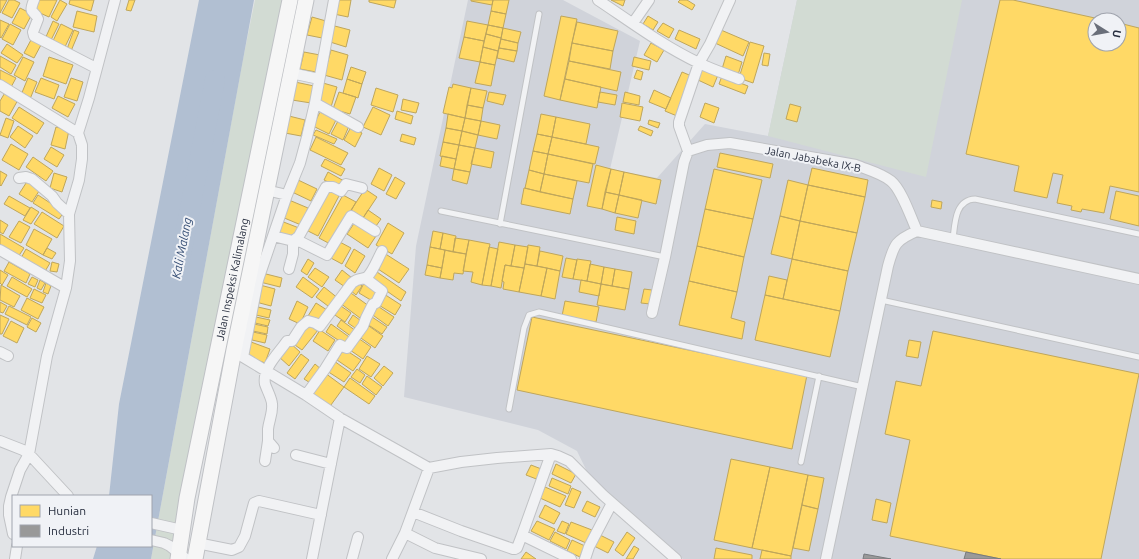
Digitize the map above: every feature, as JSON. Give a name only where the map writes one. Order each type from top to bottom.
[{"type":"main road","name":"Jalan Inspeksi Kalimalang","points":[[181,557],[176,528],[187,498],[290,0]]},
{"type":"main road","name":"Jalan Inspeksi Kalimalang","points":[[195,559],[197,543],[238,353],[266,190],[306,0]]},
{"type":"street","points":[[34,0],[31,10],[38,17],[33,32],[34,36],[96,68]]},
{"type":"street","points":[[12,495],[20,470],[29,454],[47,356],[66,288],[70,261],[69,214],[82,159],[82,145],[78,133],[89,98],[114,0]]},
{"type":"street","points":[[334,0],[315,103],[300,163],[287,195],[258,280],[238,353],[340,418],[429,468],[461,462],[497,458],[551,454],[564,458],[569,461],[612,503],[676,559]]},
{"type":"street","points":[[598,0],[633,23],[648,35],[699,64],[739,79]]},
{"type":"street","points":[[633,23],[649,0]]},
{"type":"street","points":[[652,313],[684,162],[688,151],[679,122],[699,64],[730,0]]},
{"type":"street","points":[[291,73],[319,79]]},
{"type":"street","points":[[0,85],[78,133]]},
{"type":"street","points":[[315,103],[358,127]]},
{"type":"street","name":"Jalan Jababeka IX-B","points":[[688,151],[707,145],[730,143],[856,165],[875,172],[891,181],[898,190],[917,232]]},
{"type":"street","points":[[19,178],[26,177],[32,179],[52,196],[69,214]]},
{"type":"street","points":[[289,269],[293,254],[294,241],[299,236],[326,187],[334,187],[341,192],[346,184],[362,188]]},
{"type":"street","points":[[266,190],[287,195]]},
{"type":"street","points":[[273,236],[301,242],[327,255],[351,216],[374,231]]},
{"type":"street","points":[[826,559],[888,266],[891,253],[898,241],[904,236],[917,232],[1139,279]]},
{"type":"street","points":[[0,250],[66,288]]},
{"type":"street","points":[[265,461],[271,444],[268,428],[273,402],[268,393],[265,382],[267,371],[275,355],[287,341],[292,341],[301,327],[308,321],[320,326],[352,283],[356,279],[365,278],[370,273],[382,251]]},
{"type":"street","points":[[306,395],[340,345],[347,348],[363,326],[373,304],[376,303],[382,291],[365,278]]},
{"type":"street","points":[[312,559],[340,418]]},
{"type":"street","points":[[0,440],[29,454],[67,495]]},
{"type":"street","points":[[413,512],[461,531],[515,549],[517,548],[522,535],[551,454]]},
{"type":"street","points":[[296,455],[331,464]]},
{"type":"street","points":[[392,559],[405,533],[429,468]]},
{"type":"street","points":[[12,496],[9,506],[9,515],[12,529]]},
{"type":"street","points":[[197,543],[232,550],[239,547],[245,536],[254,503],[256,501],[321,515]]},
{"type":"street","points":[[585,559],[589,547],[612,503]]},
{"type":"street","points":[[152,524],[176,528]]},
{"type":"street","points":[[405,533],[434,548],[481,559]]},
{"type":"street","points":[[522,535],[572,559]]},
{"type":"street","points":[[352,559],[358,536]]},
{"type":"street","points":[[152,540],[164,543],[172,548],[181,557]]},
{"type":"street","points":[[15,559],[17,547]]},
{"type":"lane","points":[[500,224],[539,14]]},
{"type":"lane","points":[[953,240],[959,208],[966,201],[975,199],[1139,234]]},
{"type":"lane","points":[[441,211],[665,256]]},
{"type":"lane","points":[[881,300],[1139,357]]},
{"type":"lane","points":[[509,409],[524,328],[529,315],[539,312],[863,387]]},
{"type":"lane","points":[[800,462],[819,376]]},
{"type":"shaded area","points":[[255,0],[290,0],[175,559],[151,559],[243,59]]},
{"type":"shaded area","points":[[468,0],[563,0],[640,41],[610,169],[657,178],[705,124],[768,136],[797,0],[1139,0],[1139,559],[683,559],[594,486],[577,451],[538,430],[404,397],[416,246]]},
{"type":"shaded area","points":[[797,0],[962,0],[926,177],[768,136]]},
{"type":"water","points":[[199,0],[254,0],[151,559],[93,559],[97,547],[152,547],[152,495],[109,495],[119,404]]},
{"type":"building: Hunian","points":[[0,0],[7,0],[0,13]]},
{"type":"building: Hunian","points":[[9,0],[14,0],[20,3],[12,18],[2,13]]},
{"type":"building: Hunian","points":[[38,0],[57,0],[49,17],[33,10]]},
{"type":"building: Hunian","points":[[60,0],[67,4],[57,21],[51,17]]},
{"type":"building: Hunian","points":[[70,0],[94,0],[91,11],[69,4]]},
{"type":"building: Hunian","points":[[129,0],[135,0],[131,11],[126,10]]},
{"type":"building: Hunian","points":[[337,0],[351,0],[348,17],[334,14]]},
{"type":"building: Hunian","points":[[369,0],[396,0],[394,8],[369,2]]},
{"type":"building: Hunian","points":[[471,0],[493,0],[492,5]]},
{"type":"building: Hunian","points":[[493,0],[509,0],[506,14],[491,11]]},
{"type":"building: Hunian","points":[[611,0],[625,0],[623,6]]},
{"type":"building: Hunian","points":[[680,0],[687,0],[695,5],[692,10],[678,2]]},
{"type":"building: Hunian","points":[[1000,0],[1013,0],[1087,16],[1087,52],[1127,52],[1127,25],[1139,28],[1139,192],[1110,186],[1104,213],[1082,209],[1081,212],[1071,210],[1072,206],[1057,203],[1063,175],[1053,173],[1047,198],[1014,191],[1019,166],[966,154]]},
{"type":"building: Hunian","points":[[20,8],[32,14],[24,29],[12,23]]},
{"type":"building: Hunian","points":[[77,11],[97,16],[94,32],[73,27]]},
{"type":"building: Hunian","points":[[491,11],[506,14],[503,28],[488,25]]},
{"type":"building: Hunian","points":[[561,16],[577,19],[560,100],[544,96]]},
{"type":"building: Hunian","points":[[648,16],[658,22],[653,30],[643,24]]},
{"type":"building: Hunian","points":[[312,17],[326,21],[322,38],[307,35]]},
{"type":"building: Hunian","points":[[0,20],[9,24],[1,38],[0,37]]},
{"type":"building: Hunian","points":[[53,21],[59,24],[50,42],[45,39]]},
{"type":"building: Hunian","points":[[467,21],[488,25],[484,41],[464,37]]},
{"type":"building: Hunian","points":[[577,22],[618,31],[613,51],[572,43]]},
{"type":"building: Hunian","points":[[663,23],[674,29],[669,38],[657,31]]},
{"type":"building: Hunian","points":[[10,24],[21,30],[13,45],[2,39]]},
{"type":"building: Hunian","points":[[61,24],[73,30],[64,49],[52,43]]},
{"type":"building: Hunian","points":[[331,25],[350,30],[346,47],[327,41]]},
{"type":"building: Hunian","points":[[488,25],[503,28],[501,38],[486,34]]},
{"type":"building: Hunian","points":[[503,28],[521,32],[518,43],[501,39]]},
{"type":"building: Hunian","points":[[74,30],[79,32],[71,51],[67,49]]},
{"type":"building: Hunian","points":[[679,30],[700,39],[696,49],[675,39]]},
{"type":"building: Hunian","points":[[721,30],[749,42],[743,56],[715,43]]},
{"type":"building: Hunian","points":[[486,34],[501,38],[498,51],[483,47]]},
{"type":"building: Hunian","points":[[464,37],[484,41],[480,62],[459,58]]},
{"type":"building: Hunian","points":[[32,38],[42,43],[34,58],[24,53]]},
{"type":"building: Hunian","points":[[501,39],[518,43],[517,51],[499,48]]},
{"type":"building: Hunian","points":[[750,42],[764,46],[753,83],[739,78]]},
{"type":"building: Hunian","points":[[572,43],[613,51],[610,69],[569,61]]},
{"type":"building: Hunian","points":[[651,43],[664,50],[657,62],[644,55]]},
{"type":"building: Hunian","points":[[7,44],[23,55],[17,63],[1,53]]},
{"type":"building: Hunian","points":[[483,47],[498,51],[495,65],[480,62]]},
{"type":"building: Hunian","points":[[499,48],[517,51],[514,62],[497,58]]},
{"type":"building: Hunian","points":[[331,50],[348,55],[342,80],[324,75]]},
{"type":"building: Hunian","points":[[304,52],[320,55],[316,72],[300,69]]},
{"type":"building: Hunian","points":[[764,53],[770,54],[768,66],[762,65]]},
{"type":"building: Hunian","points":[[0,56],[16,65],[11,74],[0,67]]},
{"type":"building: Hunian","points":[[726,56],[742,62],[738,75],[722,69]]},
{"type":"building: Hunian","points":[[23,57],[34,62],[25,81],[14,75]]},
{"type":"building: Hunian","points":[[49,57],[73,65],[66,84],[43,76]]},
{"type":"building: Hunian","points":[[634,57],[651,61],[649,70],[632,66]]},
{"type":"building: Hunian","points":[[569,61],[621,72],[617,91],[565,79]]},
{"type":"building: Hunian","points":[[480,62],[495,65],[491,86],[475,83]]},
{"type":"building: Hunian","points":[[351,67],[366,72],[362,84],[347,79]]},
{"type":"building: Hunian","points":[[702,69],[718,75],[713,87],[698,80]]},
{"type":"building: Hunian","points":[[0,70],[16,78],[10,89],[0,83]]},
{"type":"building: Hunian","points":[[637,70],[643,72],[641,80],[634,78]]},
{"type":"building: Hunian","points":[[682,72],[694,77],[677,116],[665,111]]},
{"type":"building: Hunian","points":[[722,76],[748,86],[745,94],[719,84]]},
{"type":"building: Hunian","points":[[28,78],[37,82],[30,99],[21,95]]},
{"type":"building: Hunian","points":[[41,78],[59,85],[54,99],[35,92]]},
{"type":"building: Hunian","points":[[71,78],[83,82],[77,101],[64,97]]},
{"type":"building: Hunian","points":[[347,79],[362,84],[358,98],[343,93]]},
{"type":"building: Hunian","points":[[565,79],[601,87],[597,108],[560,100]]},
{"type":"building: Hunian","points":[[295,82],[314,86],[311,103],[292,100]]},
{"type":"building: Hunian","points":[[323,83],[337,87],[331,107],[317,102]]},
{"type":"building: Hunian","points":[[453,84],[471,88],[465,118],[443,113],[449,87],[452,88]]},
{"type":"building: Hunian","points":[[376,88],[398,95],[393,112],[371,105]]},
{"type":"building: Hunian","points":[[471,88],[487,91],[483,108],[467,105]]},
{"type":"building: Hunian","points":[[654,90],[671,98],[666,109],[649,102]]},
{"type":"building: Hunian","points":[[6,91],[19,98],[9,116],[0,111],[0,101]]},
{"type":"building: Hunian","points":[[339,92],[356,97],[350,114],[333,109]]},
{"type":"building: Hunian","points":[[489,92],[506,95],[503,105],[487,101]]},
{"type":"building: Hunian","points":[[600,92],[617,95],[615,105],[598,102]]},
{"type":"building: Hunian","points":[[625,92],[640,96],[639,105],[623,102]]},
{"type":"building: Hunian","points":[[58,96],[75,104],[68,117],[52,108]]},
{"type":"building: Hunian","points":[[403,99],[419,103],[416,113],[401,110]]},
{"type":"building: Hunian","points":[[622,103],[643,107],[640,121],[620,117]]},
{"type":"building: Hunian","points":[[705,103],[719,108],[714,123],[700,117]]},
{"type":"building: Hunian","points":[[790,104],[801,107],[797,122],[786,119]]},
{"type":"building: Hunian","points":[[467,105],[483,108],[481,121],[465,118]]},
{"type":"building: Hunian","points":[[19,107],[44,123],[37,134],[12,118]]},
{"type":"building: Hunian","points":[[373,107],[390,115],[381,135],[363,127]]},
{"type":"building: Hunian","points":[[397,111],[413,116],[411,124],[395,119]]},
{"type":"building: Hunian","points":[[320,112],[336,120],[329,134],[313,126]]},
{"type":"building: Hunian","points":[[448,114],[465,118],[462,131],[446,128]]},
{"type":"building: Hunian","points":[[541,114],[556,117],[552,137],[537,134]]},
{"type":"building: Hunian","points":[[289,116],[305,120],[301,136],[285,133]]},
{"type":"building: Hunian","points":[[556,117],[590,124],[586,144],[552,137]]},
{"type":"building: Hunian","points":[[6,118],[14,121],[8,138],[0,135]]},
{"type":"building: Hunian","points":[[465,118],[481,121],[478,135],[462,131]]},
{"type":"building: Hunian","points":[[649,120],[660,123],[658,128],[648,124]]},
{"type":"building: Hunian","points":[[338,121],[349,126],[343,140],[331,134]]},
{"type":"building: Hunian","points":[[481,121],[500,125],[497,139],[478,135]]},
{"type":"building: Hunian","points":[[18,126],[33,136],[25,148],[10,137]]},
{"type":"building: Hunian","points":[[640,126],[653,131],[651,136],[638,130]]},
{"type":"building: Hunian","points":[[56,127],[69,130],[65,149],[51,145]]},
{"type":"building: Hunian","points":[[351,127],[362,133],[355,147],[344,140]]},
{"type":"building: Hunian","points":[[446,128],[462,131],[459,145],[443,142]]},
{"type":"building: Hunian","points":[[316,130],[337,139],[334,144],[313,135]]},
{"type":"building: Hunian","points":[[462,131],[478,135],[475,148],[459,145]]},
{"type":"building: Hunian","points":[[402,134],[416,138],[414,145],[400,141]]},
{"type":"building: Hunian","points":[[537,134],[552,137],[548,154],[533,151]]},
{"type":"building: Hunian","points":[[316,137],[348,153],[341,165],[310,150]]},
{"type":"building: Hunian","points":[[552,137],[599,147],[595,164],[548,154]]},
{"type":"building: Hunian","points":[[443,142],[459,145],[456,159],[440,156]]},
{"type":"building: Hunian","points":[[11,144],[28,154],[19,170],[2,160]]},
{"type":"building: Hunian","points":[[459,145],[475,148],[470,172],[454,169]]},
{"type":"building: Hunian","points":[[51,147],[64,155],[57,167],[44,159]]},
{"type":"building: Hunian","points":[[475,148],[494,152],[491,168],[471,164]]},
{"type":"building: Hunian","points":[[533,151],[548,154],[544,174],[529,170]]},
{"type":"building: Hunian","points":[[720,153],[773,164],[770,178],[717,167]]},
{"type":"building: Hunian","points":[[548,154],[593,164],[589,183],[544,174]]},
{"type":"building: Hunian","points":[[442,156],[456,159],[454,169],[440,166]]},
{"type":"building: Hunian","points":[[33,157],[53,171],[46,181],[26,167]]},
{"type":"building: Hunian","points":[[325,159],[345,169],[341,176],[321,166]]},
{"type":"building: Hunian","points":[[596,165],[611,169],[602,209],[587,206]]},
{"type":"building: Hunian","points":[[379,168],[392,175],[384,191],[371,184]]},
{"type":"building: Hunian","points":[[812,168],[868,180],[865,197],[808,185]]},
{"type":"building: Hunian","points":[[454,169],[470,172],[467,184],[452,180]]},
{"type":"building: Hunian","points":[[611,169],[624,172],[619,195],[605,192]]},
{"type":"building: Hunian","points":[[714,169],[762,180],[753,219],[705,209]]},
{"type":"building: Hunian","points":[[529,170],[544,174],[540,192],[525,188]]},
{"type":"building: Hunian","points":[[0,171],[7,175],[1,186],[0,185]]},
{"type":"building: Hunian","points":[[328,172],[344,181],[340,188],[324,180]]},
{"type":"building: Hunian","points":[[624,172],[661,180],[656,204],[619,195]]},
{"type":"building: Hunian","points":[[54,173],[67,177],[62,192],[50,188]]},
{"type":"building: Hunian","points":[[544,174],[577,181],[573,199],[540,192]]},
{"type":"building: Hunian","points":[[395,177],[405,183],[396,199],[386,194]]},
{"type":"building: Hunian","points":[[296,179],[317,189],[311,201],[290,191]]},
{"type":"building: Hunian","points":[[28,180],[41,188],[32,202],[19,194]]},
{"type":"building: Hunian","points":[[788,180],[808,185],[800,221],[780,216]]},
{"type":"building: Hunian","points":[[808,185],[865,197],[857,233],[800,221]]},
{"type":"building: Hunian","points":[[329,188],[340,194],[318,236],[306,230]]},
{"type":"building: Hunian","points":[[524,188],[573,199],[570,214],[521,204]]},
{"type":"building: Hunian","points":[[365,189],[377,197],[363,218],[351,210]]},
{"type":"building: Hunian","points":[[1116,191],[1139,196],[1139,226],[1110,219]]},
{"type":"building: Hunian","points":[[605,192],[619,195],[615,213],[602,209]]},
{"type":"building: Hunian","points":[[38,195],[64,212],[59,219],[33,203]]},
{"type":"building: Hunian","points":[[343,195],[356,202],[332,245],[319,238]]},
{"type":"building: Hunian","points":[[619,195],[642,200],[638,218],[615,213]]},
{"type":"building: Hunian","points":[[9,196],[30,208],[25,216],[4,204]]},
{"type":"building: Hunian","points":[[289,200],[308,208],[301,225],[282,217]]},
{"type":"building: Hunian","points":[[932,200],[942,202],[941,209],[931,207]]},
{"type":"building: Hunian","points":[[31,207],[39,212],[31,224],[23,220]]},
{"type":"building: Hunian","points":[[705,209],[753,219],[744,257],[697,246]]},
{"type":"building: Hunian","points":[[368,210],[381,219],[376,226],[363,218]]},
{"type":"building: Hunian","points":[[42,212],[64,226],[57,238],[34,224]]},
{"type":"building: Hunian","points":[[780,216],[800,221],[792,259],[771,254]]},
{"type":"building: Hunian","points":[[617,217],[636,221],[634,234],[615,230]]},
{"type":"building: Hunian","points":[[0,220],[8,225],[3,234],[0,232]]},
{"type":"building: Hunian","points":[[19,221],[30,227],[21,243],[9,237]]},
{"type":"building: Hunian","points":[[281,221],[299,228],[295,239],[277,231]]},
{"type":"building: Hunian","points":[[800,221],[857,233],[848,271],[792,259]]},
{"type":"building: Hunian","points":[[355,222],[376,236],[368,248],[347,234]]},
{"type":"building: Hunian","points":[[388,223],[404,233],[392,254],[376,245]]},
{"type":"building: Hunian","points":[[34,229],[52,239],[43,255],[26,245]]},
{"type":"building: Hunian","points":[[433,231],[443,233],[440,249],[430,247]]},
{"type":"building: Hunian","points":[[443,233],[456,236],[453,252],[440,249]]},
{"type":"building: Hunian","points":[[0,234],[24,248],[18,257],[0,247]]},
{"type":"building: Hunian","points":[[455,238],[469,240],[466,254],[453,252]]},
{"type":"building: Hunian","points":[[469,240],[490,244],[482,285],[471,282],[473,272],[463,271]]},
{"type":"building: Hunian","points":[[338,241],[351,248],[342,264],[329,257]]},
{"type":"building: Hunian","points":[[499,242],[515,245],[511,266],[505,265],[501,288],[491,286]]},
{"type":"building: Hunian","points":[[515,245],[528,247],[524,268],[511,266]]},
{"type":"building: Hunian","points":[[528,245],[540,247],[537,266],[525,264]]},
{"type":"building: Hunian","points":[[697,246],[744,257],[737,292],[689,281]]},
{"type":"building: Hunian","points":[[430,247],[445,250],[442,268],[427,265]]},
{"type":"building: Hunian","points":[[489,247],[498,249],[491,286],[482,285]]},
{"type":"building: Hunian","points":[[47,248],[56,253],[52,259],[43,255]]},
{"type":"building: Hunian","points":[[26,249],[50,263],[44,273],[20,260]]},
{"type":"building: Hunian","points":[[354,249],[365,256],[355,273],[345,266]]},
{"type":"building: Hunian","points":[[445,250],[466,254],[463,274],[454,273],[453,280],[440,278]]},
{"type":"building: Hunian","points":[[540,251],[563,256],[560,271],[537,266]]},
{"type":"building: Hunian","points":[[384,253],[409,269],[399,283],[375,267]]},
{"type":"building: Hunian","points":[[566,258],[577,260],[573,279],[562,277]]},
{"type":"building: Hunian","points":[[308,259],[314,263],[307,275],[301,271]]},
{"type":"building: Hunian","points":[[577,259],[591,261],[587,281],[573,279]]},
{"type":"building: Hunian","points":[[792,259],[848,271],[840,311],[783,299]]},
{"type":"building: Hunian","points":[[9,262],[30,274],[26,283],[4,271]]},
{"type":"building: Hunian","points":[[52,262],[59,264],[57,272],[50,271]]},
{"type":"building: Hunian","points":[[525,264],[547,268],[541,296],[519,292]]},
{"type":"building: Hunian","points":[[590,264],[604,267],[601,284],[587,281]]},
{"type":"building: Hunian","points":[[427,265],[442,268],[440,278],[425,275]]},
{"type":"building: Hunian","points":[[505,265],[524,268],[519,292],[503,289],[504,282],[502,281]]},
{"type":"building: Hunian","points":[[604,267],[615,269],[612,286],[601,284]]},
{"type":"building: Hunian","points":[[315,268],[329,277],[322,287],[308,277]]},
{"type":"building: Hunian","points":[[547,268],[560,271],[555,299],[541,296]]},
{"type":"building: Hunian","points":[[615,269],[632,272],[629,289],[612,286]]},
{"type":"building: Hunian","points":[[0,270],[8,275],[2,285],[0,283]]},
{"type":"building: Hunian","points":[[342,270],[352,278],[345,287],[335,280]]},
{"type":"building: Hunian","points":[[377,272],[406,292],[401,301],[371,280]]},
{"type":"building: Hunian","points":[[262,273],[282,278],[280,287],[260,282]]},
{"type":"building: Hunian","points":[[769,276],[787,280],[783,299],[765,295]]},
{"type":"building: Hunian","points":[[12,277],[32,289],[27,297],[7,286]]},
{"type":"building: Hunian","points":[[32,277],[38,280],[35,287],[28,284]]},
{"type":"building: Hunian","points":[[303,277],[319,289],[312,298],[296,287]]},
{"type":"building: Hunian","points":[[40,280],[45,283],[41,290],[37,288]]},
{"type":"building: Hunian","points":[[581,280],[601,284],[599,296],[579,292]]},
{"type":"building: Hunian","points":[[356,281],[362,286],[356,295],[350,290]]},
{"type":"building: Hunian","points":[[689,281],[737,292],[731,318],[745,322],[742,339],[679,325]]},
{"type":"building: Hunian","points":[[46,283],[51,286],[48,294],[43,292]]},
{"type":"building: Hunian","points":[[364,283],[380,292],[374,302],[359,293]]},
{"type":"building: Hunian","points":[[601,284],[629,289],[625,310],[597,305]]},
{"type":"building: Hunian","points":[[1,285],[20,296],[14,307],[0,300]]},
{"type":"building: Hunian","points":[[260,285],[275,289],[271,306],[256,302]]},
{"type":"building: Hunian","points":[[324,287],[339,299],[332,309],[316,297]]},
{"type":"building: Hunian","points":[[34,289],[46,295],[42,303],[30,298]]},
{"type":"building: Hunian","points":[[644,289],[652,290],[650,304],[641,303]]},
{"type":"building: Hunian","points":[[348,291],[369,306],[360,318],[340,303]]},
{"type":"building: Hunian","points":[[384,294],[401,305],[395,315],[377,304]]},
{"type":"building: Hunian","points":[[765,295],[840,311],[830,357],[755,340]]},
{"type":"building: Hunian","points":[[27,298],[44,307],[38,319],[21,310]]},
{"type":"building: Hunian","points":[[297,301],[308,307],[300,324],[289,319]]},
{"type":"building: Hunian","points":[[565,301],[599,307],[596,322],[562,316]]},
{"type":"building: Hunian","points":[[0,302],[7,306],[3,313],[0,312]]},
{"type":"building: Hunian","points":[[316,303],[327,310],[319,323],[308,316]]},
{"type":"building: Hunian","points":[[338,304],[351,313],[345,322],[332,313]]},
{"type":"building: Hunian","points":[[376,305],[394,317],[388,326],[370,313]]},
{"type":"building: Hunian","points":[[9,306],[31,317],[27,325],[5,314]]},
{"type":"building: Hunian","points":[[258,307],[271,310],[269,318],[256,315]]},
{"type":"building: Hunian","points":[[0,315],[9,319],[2,334],[0,334]]},
{"type":"building: Hunian","points":[[353,315],[364,323],[358,330],[348,323]]},
{"type":"building: Hunian","points":[[369,315],[387,327],[382,334],[364,322]]},
{"type":"building: Hunian","points":[[256,317],[270,320],[268,326],[255,323]]},
{"type":"building: Hunian","points":[[532,317],[807,375],[792,449],[517,390]]},
{"type":"building: Hunian","points":[[32,318],[41,323],[36,332],[27,327]]},
{"type":"building: Hunian","points":[[341,320],[356,331],[352,337],[337,326]]},
{"type":"building: Hunian","points":[[11,321],[24,328],[17,343],[3,336]]},
{"type":"building: Hunian","points":[[309,322],[318,330],[302,350],[292,343]]},
{"type":"building: Hunian","points":[[254,324],[268,327],[267,334],[253,331]]},
{"type":"building: Hunian","points":[[331,324],[352,339],[347,346],[326,332]]},
{"type":"building: Hunian","points":[[366,324],[383,336],[375,348],[358,336]]},
{"type":"building: Hunian","points":[[320,330],[335,340],[328,351],[313,341]]},
{"type":"building: Hunian","points":[[933,331],[1139,374],[1101,559],[1001,559],[890,536],[910,440],[885,434],[896,381],[921,386]]},
{"type":"building: Hunian","points":[[253,332],[267,335],[265,343],[252,340]]},
{"type":"building: Hunian","points":[[358,338],[371,347],[363,359],[350,350]]},
{"type":"building: Hunian","points":[[909,340],[921,342],[918,358],[906,356]]},
{"type":"building: Hunian","points":[[251,342],[270,349],[265,363],[246,356]]},
{"type":"building: Hunian","points":[[289,342],[300,352],[289,366],[278,356]]},
{"type":"building: Hunian","points":[[344,349],[361,360],[353,371],[337,360]]},
{"type":"building: Hunian","points":[[301,354],[309,360],[295,379],[287,373]]},
{"type":"building: Hunian","points":[[367,356],[380,364],[371,377],[359,369]]},
{"type":"building: Hunian","points":[[334,361],[351,373],[344,382],[327,371]]},
{"type":"building: Hunian","points":[[315,364],[322,370],[312,384],[304,379]]},
{"type":"building: Hunian","points":[[384,366],[393,373],[383,386],[374,378]]},
{"type":"building: Hunian","points":[[357,369],[365,375],[360,383],[351,377]]},
{"type":"building: Hunian","points":[[325,373],[344,387],[328,409],[309,395]]},
{"type":"building: Hunian","points":[[367,376],[382,387],[376,395],[362,384]]},
{"type":"building: Hunian","points":[[350,378],[375,396],[369,404],[344,387]]},
{"type":"building: Hunian","points":[[731,459],[770,467],[752,548],[714,540]]},
{"type":"building: Hunian","points":[[556,464],[576,474],[571,483],[552,474]]},
{"type":"building: Hunian","points":[[531,465],[544,470],[539,480],[526,475]]},
{"type":"building: Hunian","points":[[770,467],[808,475],[791,556],[752,548]]},
{"type":"building: Hunian","points":[[808,475],[824,478],[818,509],[802,505]]},
{"type":"building: Hunian","points":[[552,478],[571,486],[568,494],[549,486]]},
{"type":"building: Hunian","points":[[545,487],[566,496],[560,507],[540,498]]},
{"type":"building: Hunian","points":[[572,488],[581,492],[574,508],[565,505]]},
{"type":"building: Hunian","points":[[876,499],[891,503],[887,523],[872,520]]},
{"type":"building: Hunian","points":[[587,501],[600,507],[595,517],[582,511]]},
{"type":"building: Hunian","points":[[545,505],[560,513],[554,524],[539,517]]},
{"type":"building: Hunian","points":[[802,505],[818,509],[809,551],[793,548]]},
{"type":"building: Hunian","points":[[537,521],[555,529],[549,540],[531,531]]},
{"type":"building: Hunian","points":[[562,521],[569,524],[565,534],[557,531]]},
{"type":"building: Hunian","points":[[571,522],[592,530],[586,543],[566,534]]},
{"type":"building: Hunian","points":[[555,532],[570,540],[566,549],[550,541]]},
{"type":"building: Hunian","points":[[627,532],[635,538],[623,556],[615,550]]},
{"type":"building: Hunian","points":[[598,534],[614,542],[608,553],[592,545]]},
{"type":"building: Hunian","points":[[572,540],[585,546],[580,557],[567,551]]},
{"type":"building: Hunian","points":[[634,546],[639,549],[633,559],[626,559]]},
{"type":"building: Hunian","points":[[716,548],[752,555],[752,559],[714,559]]},
{"type":"building: Hunian","points":[[762,550],[791,556],[791,559],[760,559]]},
{"type":"building: Hunian","points":[[526,552],[536,559],[521,559]]},
{"type":"building: Industri","points":[[966,552],[1001,559],[964,559]]},
{"type":"building: Industri","points":[[864,554],[891,559],[863,559]]},
{"type":"waterway","name":"Kali Malang","points":[[178,270],[215,80]]},
{"type":"waterway","name":"Kali Malang","points":[[122,559],[124,547]]}]
